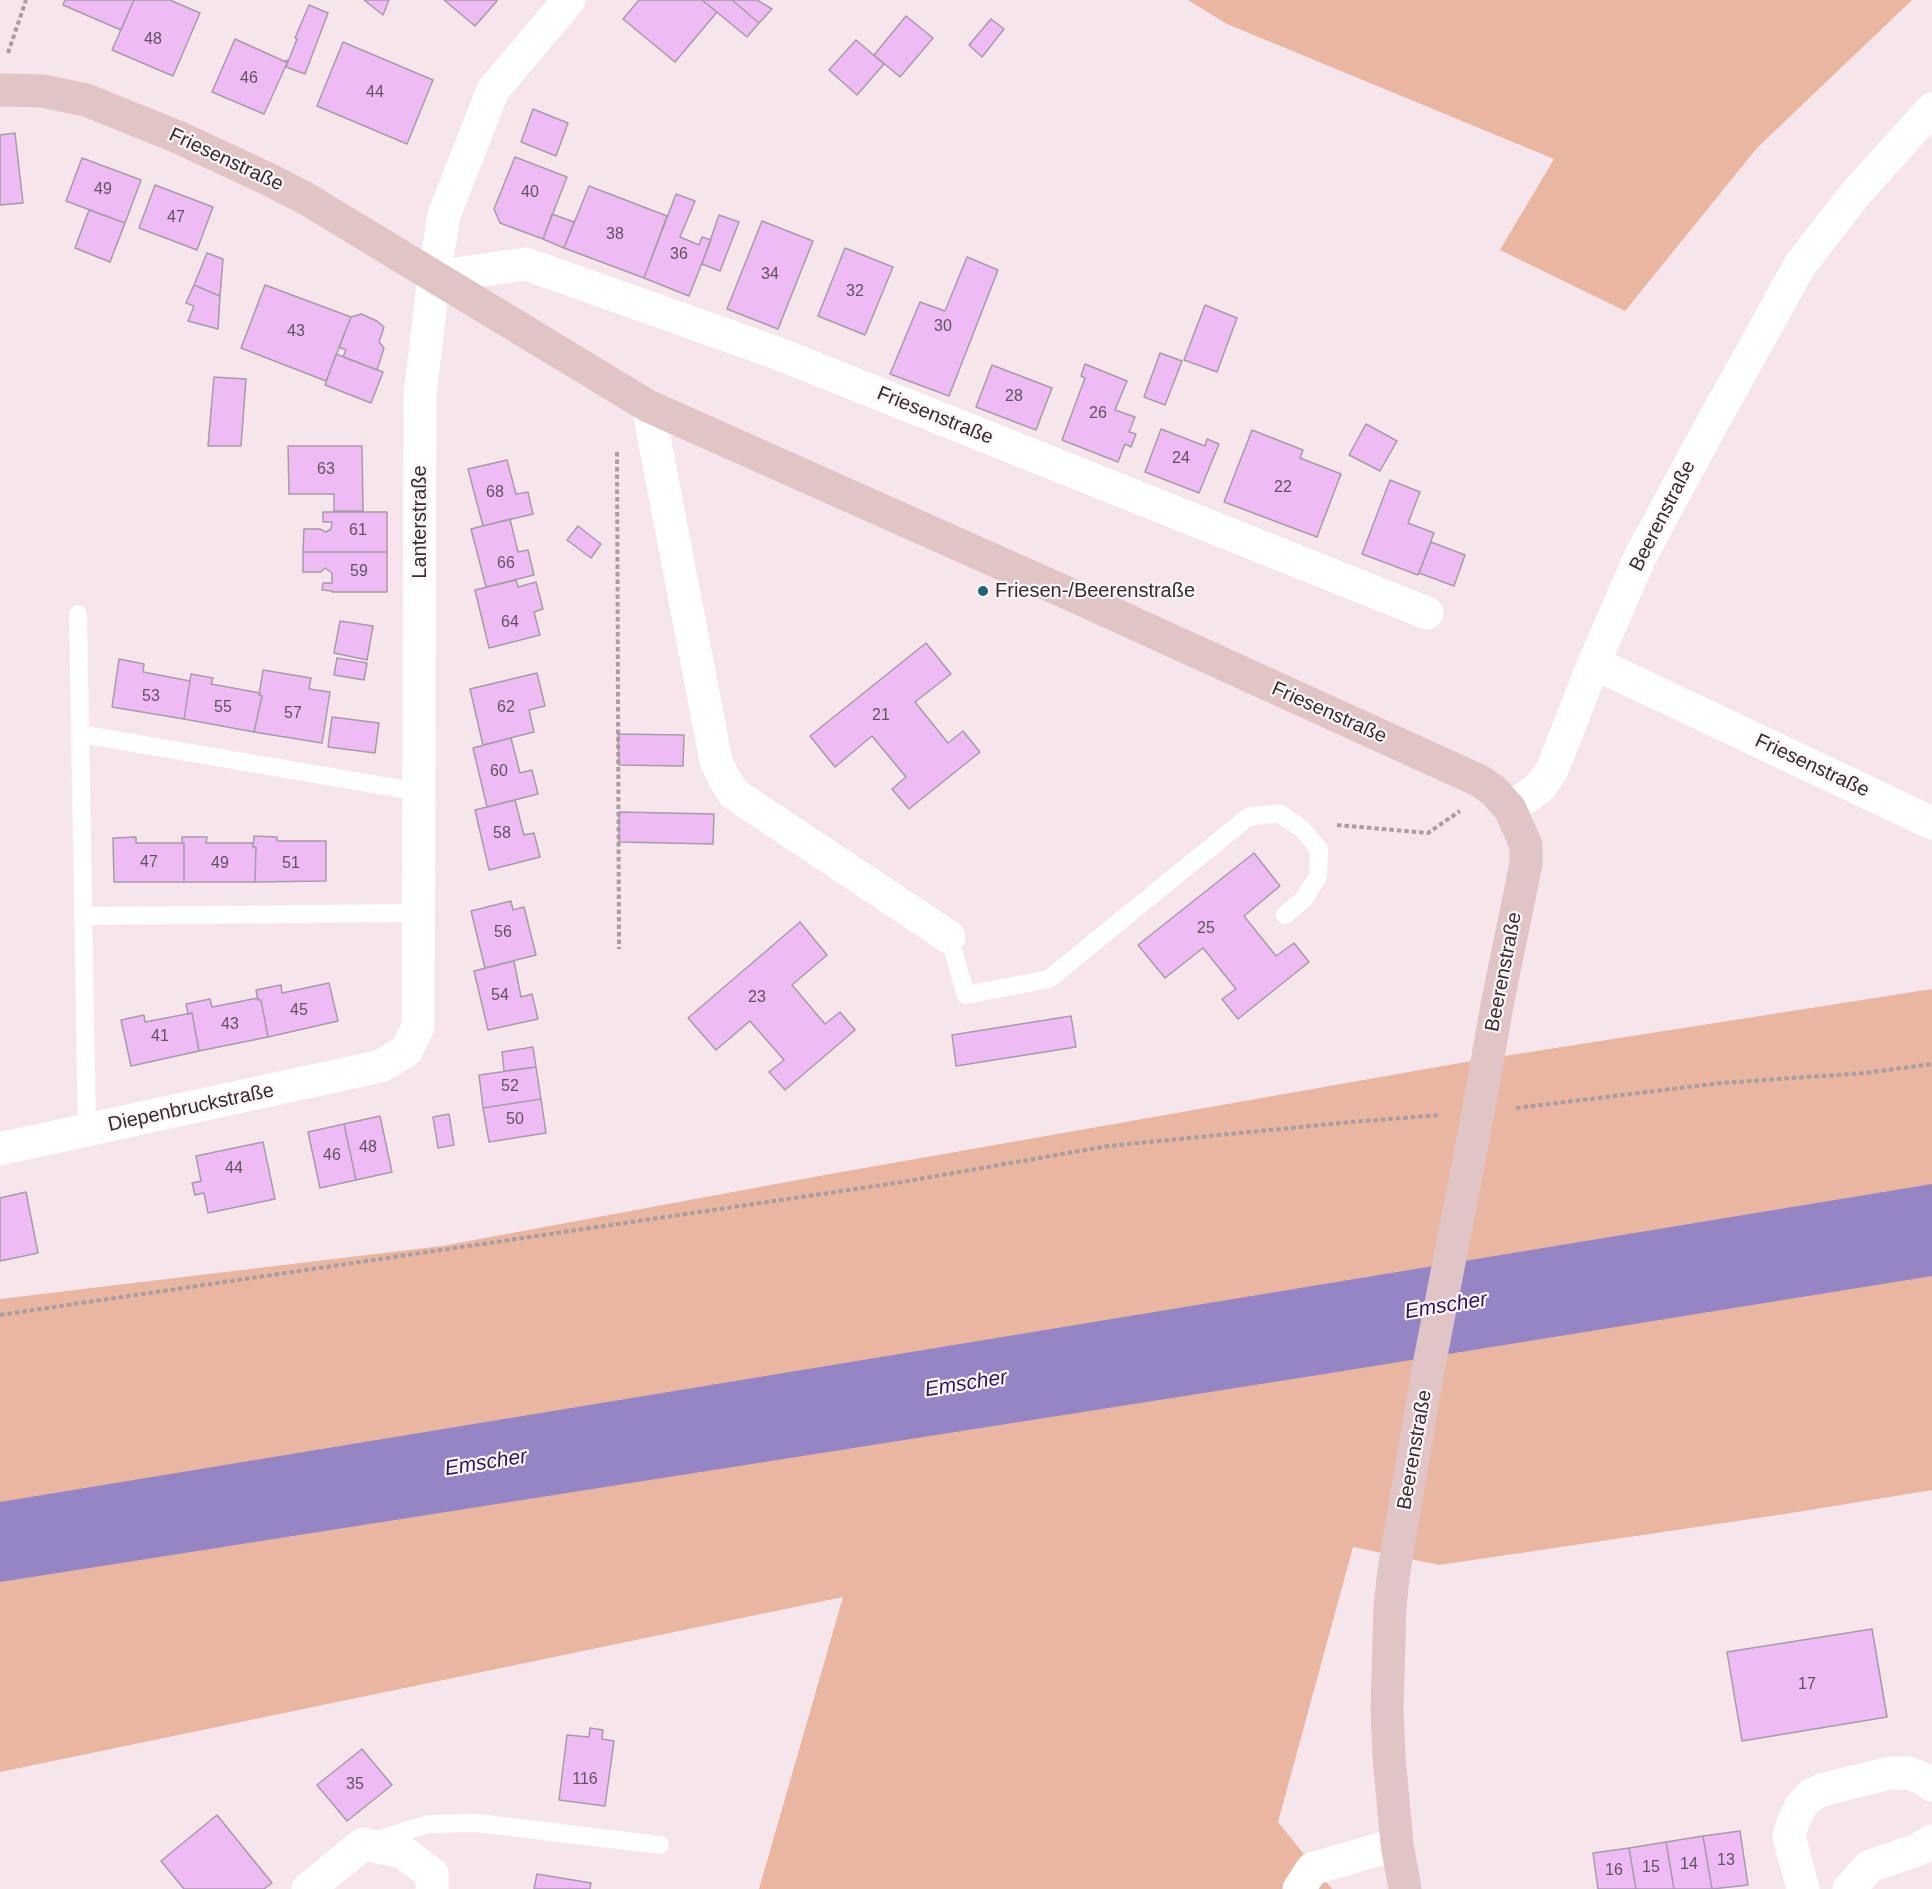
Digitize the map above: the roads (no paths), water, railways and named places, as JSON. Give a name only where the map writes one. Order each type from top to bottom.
[{"type":"main road","name":"Friesenstraße","points":[[0,90],[42,91],[86,100],[178,137],[305,198],[648,406],[1074,596],[1480,782],[1494,791],[1510,808]]},
{"type":"main road","name":"Beerenstraße","points":[[1405,1889],[1397,1844],[1389,1757],[1388,1640],[1394,1571],[1426,1381],[1454,1244],[1498,999],[1526,864],[1526,845],[1510,808]]},
{"type":"street","name":"Lanterstraße","points":[[381,1066],[406,1051],[418,1027],[420,395],[434,277],[444,216],[493,90],[569,0]]},
{"type":"street","name":"Beerenstraße","points":[[1510,808],[1540,787],[1552,770],[1594,663],[1641,557],[1800,265],[1856,193],[1932,109]]},
{"type":"street","name":"Friesenstraße","points":[[434,277],[526,264],[777,353],[1426,613]]},
{"type":"street","points":[[648,406],[716,761],[725,780],[735,794],[949,937]]},
{"type":"street","name":"Friesenstraße","points":[[1594,663],[1932,823]]},
{"type":"street","name":"Diepenbruckstraße","points":[[0,1149],[381,1066]]},
{"type":"street","points":[[1803,1889],[1789,1836],[1801,1806],[1811,1795],[1825,1789],[1890,1773],[1909,1773],[1932,1785]]},
{"type":"street","points":[[1849,1889],[1870,1866],[1917,1850],[1932,1841]]},
{"type":"street","points":[[308,1889],[363,1844],[403,1852],[432,1881]]},
{"type":"street","points":[[1299,1889],[1312,1869],[1397,1844]]},
{"type":"lane","points":[[78,614],[87,1130]]},
{"type":"lane","points":[[80,734],[420,792]]},
{"type":"lane","points":[[949,937],[966,995],[1049,979],[1248,817],[1279,813],[1301,828],[1318,849],[1318,876],[1304,898],[1285,915]]},
{"type":"lane","points":[[84,916],[418,913]]},
{"type":"lane","points":[[363,1844],[428,1824],[477,1823],[660,1845]]},
{"type":"water","name":"Emscher","points":[[1932,1184],[1932,1276],[0,1582],[0,1502]]},
{"type":"place","name":"Friesen-/Beerenstraße","points":[[983,591]]}]
